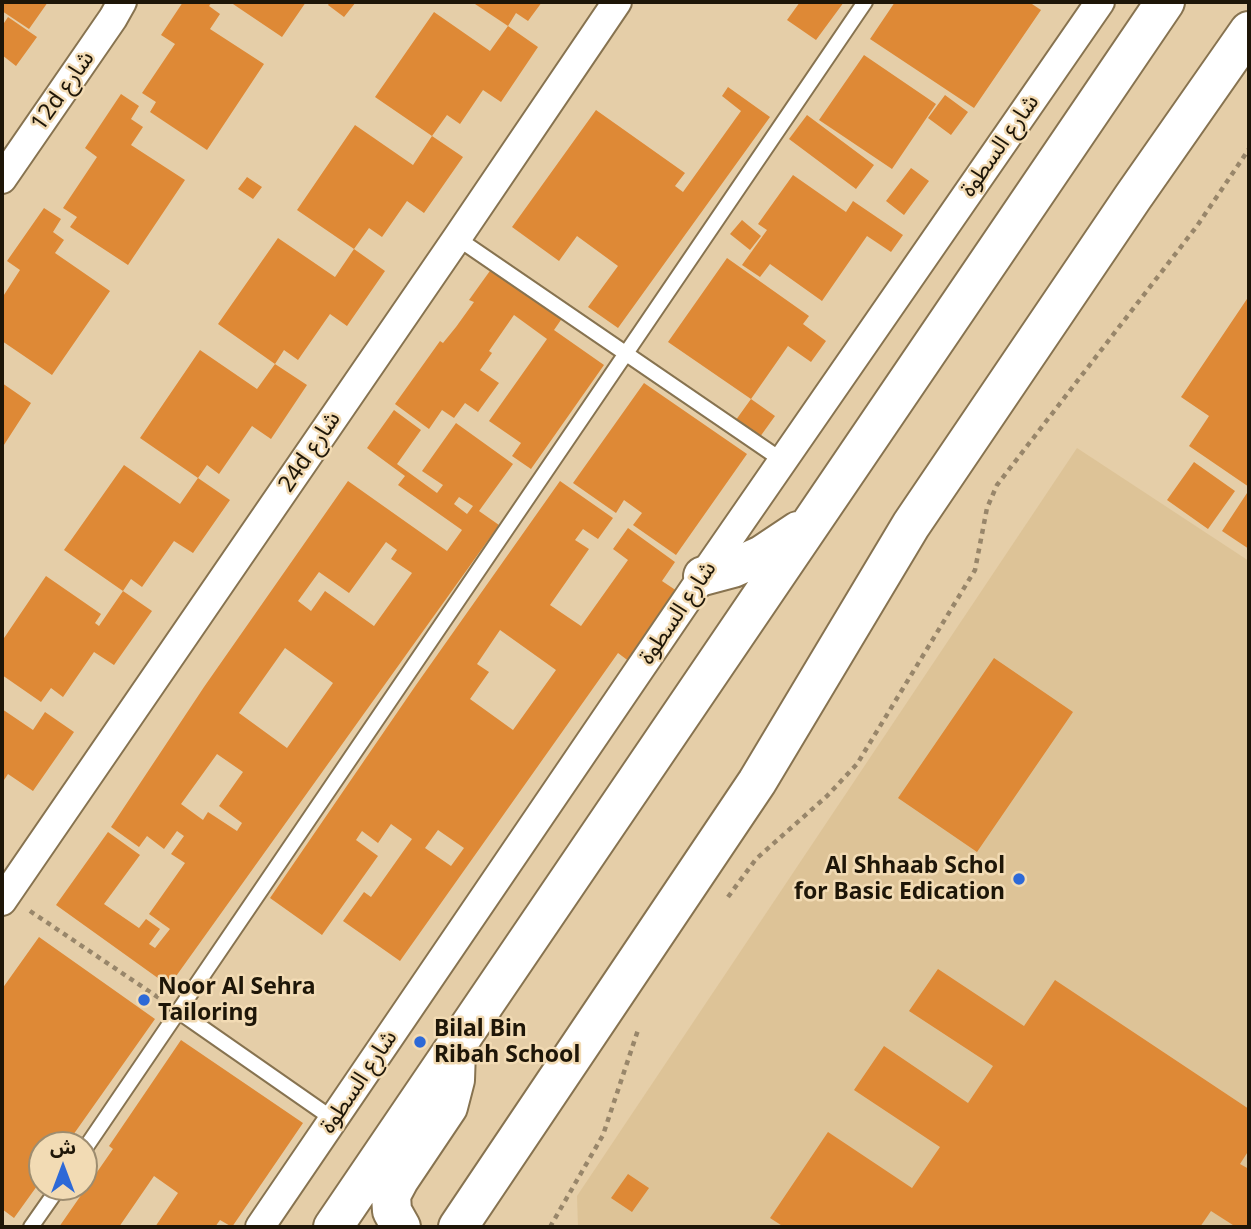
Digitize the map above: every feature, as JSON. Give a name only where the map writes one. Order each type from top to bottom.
[{"type":"main road","points":[[333,1227],[1165,2]]},
{"type":"main road","points":[[458,1227],[757,782],[911,525],[1249,31]]},
{"type":"main road","points":[[703,576],[733,568],[762,555],[814,518]]},
{"type":"main road","points":[[401,1227],[392,1211],[391,1195],[448,1107],[455,1080],[456,1044]]},
{"type":"street","name":"12d شارع","points":[[2,179],[122,2]]},
{"type":"street","name":"24d شارع","points":[[4,898],[617,2]]},
{"type":"street","name":"شارع السطوة","points":[[260,1227],[703,576],[1100,2]]},
{"type":"lane","points":[[97,1131],[865,2]]},
{"type":"lane","points":[[457,238],[783,461]]},
{"type":"lane","points":[[178,1011],[333,1119]]},
{"type":"lane","points":[[31,1227],[49,1201]]},
{"type":"path","points":[[723,903],[756,859],[827,796],[857,764],[975,570],[987,509],[997,485],[1197,226],[1249,149]]},
{"type":"path","points":[[4,898],[178,1011]]},
{"type":"path","points":[[550,1227],[603,1135],[640,1023]]},
{"type":"shaded area","name":"Al Shhaab Schol for Basic Edication","points":[[1077,448],[1249,561],[1249,1227],[578,1227],[577,1196]]},
{"type":"building","points":[[2,2],[48,2],[29,29],[2,11]]},
{"type":"building","points":[[183,2],[212,2],[209,6],[220,14],[210,29],[264,64],[207,150],[150,112],[156,102],[142,93],[175,44],[161,35]]},
{"type":"building","points":[[230,2],[306,2],[282,37]]},
{"type":"building","points":[[330,2],[356,2],[344,17],[328,5]]},
{"type":"building","points":[[472,2],[542,2],[528,21],[516,13],[508,26]]},
{"type":"building","points":[[800,2],[844,2],[816,40],[787,20]]},
{"type":"building","points":[[895,2],[1029,2],[1041,10],[974,108],[870,39]]},
{"type":"building","points":[[434,12],[490,51],[508,26],[538,47],[501,102],[483,90],[460,124],[447,115],[432,136],[375,97]]},
{"type":"building","points":[[8,17],[37,37],[16,66],[2,55],[2,26]]},
{"type":"building","points":[[864,55],[936,104],[892,169],[819,120]]},
{"type":"building","points":[[728,87],[770,117],[618,328],[588,307],[618,266],[577,236],[559,261],[512,227],[596,110],[685,173],[675,186],[683,192],[741,111],[722,96]]},
{"type":"building","points":[[121,94],[139,106],[131,119],[143,127],[131,145],[185,180],[128,265],[70,227],[77,217],[63,208],[97,157],[85,148]]},
{"type":"building","points":[[945,95],[968,112],[951,135],[928,118]]},
{"type":"building","points":[[807,115],[874,165],[856,189],[789,139]]},
{"type":"building","points":[[355,125],[413,165],[432,136],[463,157],[424,213],[407,201],[382,237],[369,228],[354,249],[297,210]]},
{"type":"building","points":[[911,168],[929,181],[904,215],[886,201]]},
{"type":"building","points":[[793,175],[846,212],[853,201],[903,235],[891,252],[867,236],[822,301],[770,264],[760,277],[742,265],[767,230],[758,224]]},
{"type":"building","points":[[247,177],[262,187],[253,199],[238,189]]},
{"type":"building","points":[[44,208],[61,219],[53,232],[64,240],[55,253],[110,291],[52,375],[2,341],[2,298],[20,270],[7,261]]},
{"type":"building","points":[[742,220],[761,236],[750,250],[730,234]]},
{"type":"building","points":[[278,238],[335,277],[354,249],[385,271],[347,326],[330,314],[298,360],[284,350],[275,364],[218,324]]},
{"type":"building","points":[[727,258],[809,316],[803,324],[826,341],[811,362],[788,346],[751,399],[668,342]]},
{"type":"building","points":[[492,268],[563,317],[554,330],[604,365],[531,469],[512,456],[521,443],[489,421],[547,339],[514,315],[489,351],[492,353],[480,370],[499,383],[478,412],[465,403],[454,418],[442,410],[429,429],[395,404],[440,341],[443,343],[474,302],[469,300]]},
{"type":"building","points":[[1249,296],[1249,487],[1189,446],[1209,416],[1181,397]]},
{"type":"building","points":[[200,350],[257,389],[275,364],[307,385],[271,439],[252,426],[219,474],[207,465],[198,478],[140,438]]},
{"type":"building","points":[[2,383],[31,403],[2,448]]},
{"type":"building","points":[[644,383],[747,454],[676,555],[633,525],[642,513],[624,500],[616,513],[573,483]]},
{"type":"building","points":[[751,399],[775,416],[757,441],[733,424]]},
{"type":"building","points":[[394,410],[421,430],[397,464],[437,493],[443,485],[422,471],[456,423],[513,464],[479,511],[499,525],[169,986],[56,905],[108,832],[140,855],[104,904],[139,928],[146,919],[160,929],[149,944],[155,948],[170,929],[149,914],[185,863],[171,854],[184,836],[177,831],[164,849],[147,836],[139,847],[111,827],[204,687],[348,481],[447,551],[462,530],[398,485],[405,476],[367,448]],"holes":[[[459,497],[473,506],[467,514],[454,504]],[[386,542],[397,550],[391,559],[412,573],[374,626],[325,591],[311,611],[298,601],[319,572],[349,593]],[[285,648],[333,683],[287,748],[239,713]],[[217,754],[243,772],[219,806],[242,823],[237,831],[208,812],[203,820],[181,804]]]},
{"type":"building","points":[[1194,462],[1235,491],[1208,529],[1167,500]]},
{"type":"building","points":[[124,465],[180,504],[198,478],[230,500],[193,553],[174,541],[142,587],[131,579],[123,591],[64,550]]},
{"type":"building","points":[[560,481],[613,518],[598,539],[583,529],[575,540],[589,549],[550,605],[581,626],[628,560],[613,549],[628,528],[675,562],[662,581],[680,593],[630,662],[618,653],[400,961],[343,921],[364,892],[371,897],[412,839],[391,824],[378,843],[362,831],[356,840],[378,856],[322,935],[270,898]],"holes":[[[500,630],[556,670],[513,730],[470,699],[489,672],[477,664]],[[438,830],[464,848],[451,866],[425,848]]]},
{"type":"building","points":[[1249,490],[1249,549],[1222,531]]},
{"type":"building","points":[[46,576],[101,614],[95,623],[99,626],[123,591],[152,611],[114,665],[94,652],[63,697],[51,688],[41,702],[2,675],[2,641]]},
{"type":"building","points":[[994,658],[1073,712],[977,852],[898,798]]},
{"type":"building","points":[[2,709],[33,730],[45,712],[74,732],[33,791],[8,774],[2,783]]},
{"type":"building","points":[[39,937],[155,1019],[76,1131],[28,1131],[28,1198],[14,1218],[2,1209],[2,989]]},
{"type":"building","points":[[938,969],[1024,1026],[1055,980],[1249,1109],[1249,1150],[1240,1164],[1249,1169],[1249,1227],[1236,1227],[1211,1211],[1200,1227],[784,1227],[770,1218],[828,1132],[912,1188],[940,1147],[854,1090],[884,1046],[968,1103],[993,1066],[909,1011]]},
{"type":"building","points":[[181,1040],[303,1123],[232,1227],[220,1220],[215,1227],[155,1227],[178,1193],[154,1176],[119,1227],[59,1227],[77,1201],[98,1201],[98,1171],[113,1149],[109,1146]]},
{"type":"building","points":[[628,1174],[649,1188],[632,1212],[611,1198]]},
{"type":"place","name":"Al Shhaab Schol for Basic Edication","points":[[1019,879]]},
{"type":"place","name":"Noor Al Sehra Tailoring","points":[[144,1000]]},
{"type":"place","name":"Bilal Bin Ribah School","points":[[420,1042]]}]
